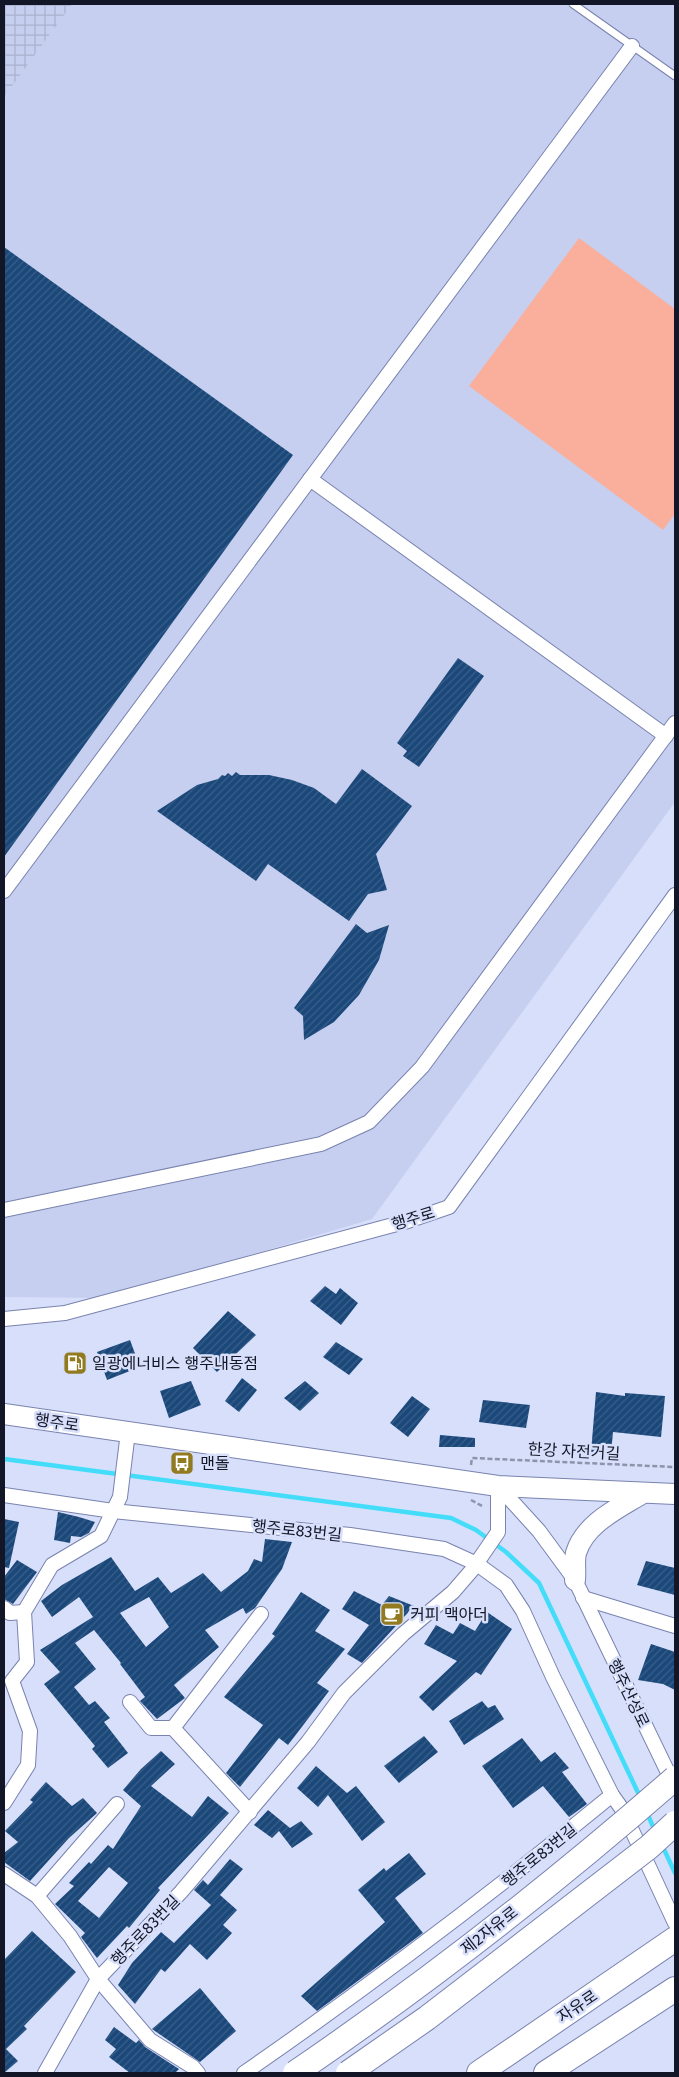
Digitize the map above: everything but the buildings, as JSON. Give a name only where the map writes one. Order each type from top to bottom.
[{"type":"highway","name":"제2자유로","points":[[295,2073],[434,1973],[557,1878],[675,1778]]},
{"type":"highway","name":"제2자유로","points":[[348,2073],[428,2018],[648,1847],[675,1823]]},
{"type":"highway","name":"자유로","points":[[480,2073],[675,1939]]},
{"type":"highway","points":[[550,2071],[673,1991]]},
{"type":"main road","name":"행주로","points":[[4,1414],[127,1442],[498,1486],[675,1494]]},
{"type":"main road","points":[[579,1589],[576,1554],[582,1540],[604,1518],[643,1493]]},
{"type":"street","points":[[4,891],[632,46]]},
{"type":"street","points":[[310,479],[666,736]]},
{"type":"street","points":[[4,1210],[321,1144],[369,1122],[422,1067],[675,723]]},
{"type":"street","name":"행주로","points":[[4,1319],[65,1313],[408,1221],[449,1207],[675,895]]},
{"type":"street","points":[[4,1803],[28,1765],[30,1731],[12,1681],[27,1662],[24,1612],[52,1565],[101,1536],[120,1497],[127,1442]]},
{"type":"street","points":[[477,1564],[498,1532],[498,1486]]},
{"type":"street","name":"행주산성로","points":[[498,1486],[539,1531],[579,1589],[675,1788]]},
{"type":"street","name":"행주로83번길","points":[[4,1494],[113,1511],[435,1547],[444,1549],[477,1564],[506,1585],[523,1611],[553,1677],[612,1795],[500,1887],[342,2005],[244,2073]]},
{"type":"street","name":"행주로83번길","points":[[98,1979],[181,1892],[250,1812],[308,1742],[344,1693],[402,1634],[453,1592],[477,1564]]},
{"type":"street","points":[[579,1589],[675,1626]]},
{"type":"street","points":[[4,1608],[10,1613],[24,1612]]},
{"type":"street","points":[[173,1728],[261,1614]]},
{"type":"street","points":[[130,1702],[151,1728],[173,1728],[250,1812]]},
{"type":"street","points":[[612,1795],[622,1809],[675,1923]]},
{"type":"street","points":[[37,1896],[117,1804]]},
{"type":"street","name":"행주로83번길","points":[[4,1874],[37,1896],[70,1936],[98,1979],[150,2040],[193,2067],[198,2073]]},
{"type":"street","points":[[45,2073],[98,1979]]},
{"type":"lane","points":[[573,4],[675,76]]},
{"type":"path","name":"한강 자전거길","points":[[472,1458],[675,1467]]},
{"type":"shaded area","points":[[4,4],[675,4],[675,802],[372,1219],[106,1298],[4,1297]]},
{"type":"shaded area","points":[[4,4],[72,4],[4,97]]},
{"type":"shaded area","points":[[579,238],[675,309],[675,514],[663,530],[469,386]]},
{"type":"waterway","points":[[4,1459],[451,1518],[476,1530],[506,1552],[539,1583],[641,1799]]},
{"type":"waterway","points":[[647,1813],[655,1831]]},
{"type":"waterway","points":[[662,1845],[675,1873]]},
{"type":"place","name":"일광에너비스 행주내동점","points":[[75,1363]]},
{"type":"place","name":"맨돌","points":[[182,1463]]},
{"type":"place","name":"커피 맥아더","points":[[392,1614]]}]
